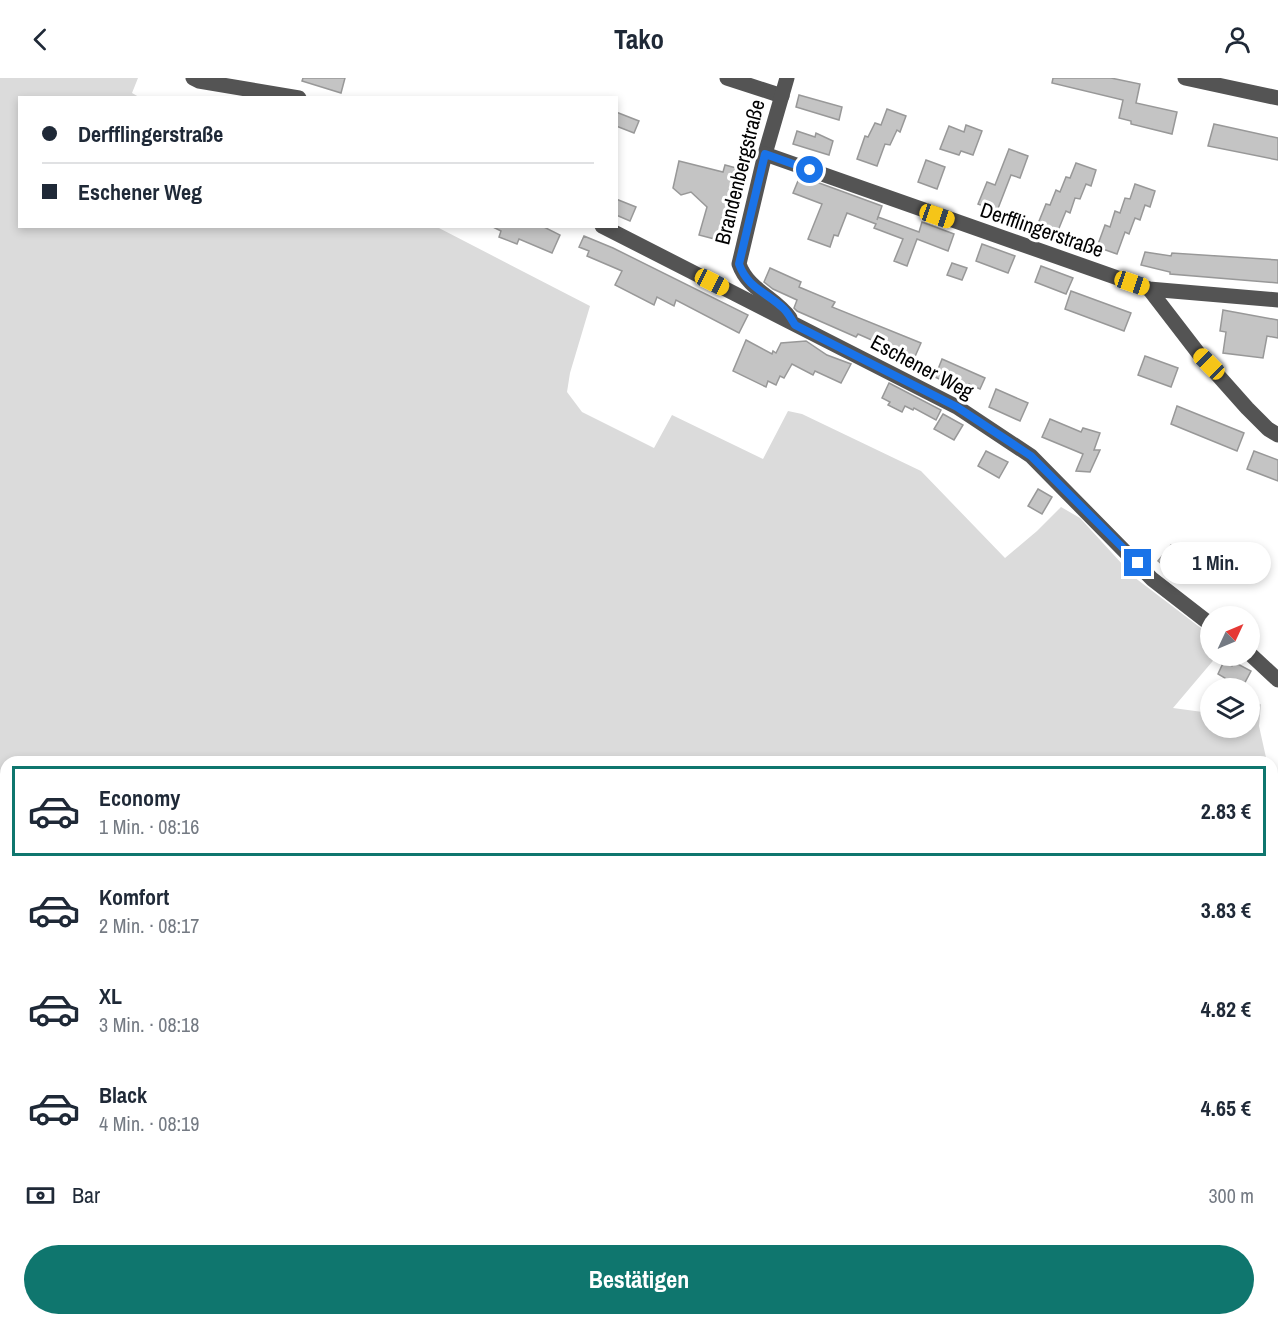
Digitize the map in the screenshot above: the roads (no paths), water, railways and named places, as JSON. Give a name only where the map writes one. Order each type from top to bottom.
[{"type":"street","points":[[193,78],[199,81],[287,96]]},
{"type":"street","points":[[727,78],[782,96]]},
{"type":"street","name":"Brandenbergstraße","points":[[787,78],[765,154],[739,264],[742,274],[756,290],[783,308],[795,325]]},
{"type":"street","points":[[1185,78],[1278,98]]},
{"type":"street","name":"Derfflingerstraße","points":[[765,154],[1149,289],[1278,300]]},
{"type":"street","name":"Eschener Weg","points":[[606,228],[957,407],[1031,456],[1152,579],[1200,616]]},
{"type":"street","points":[[1149,289],[1199,354],[1254,415],[1278,435]]},
{"type":"street","points":[[1260,663],[1278,680]]}]
